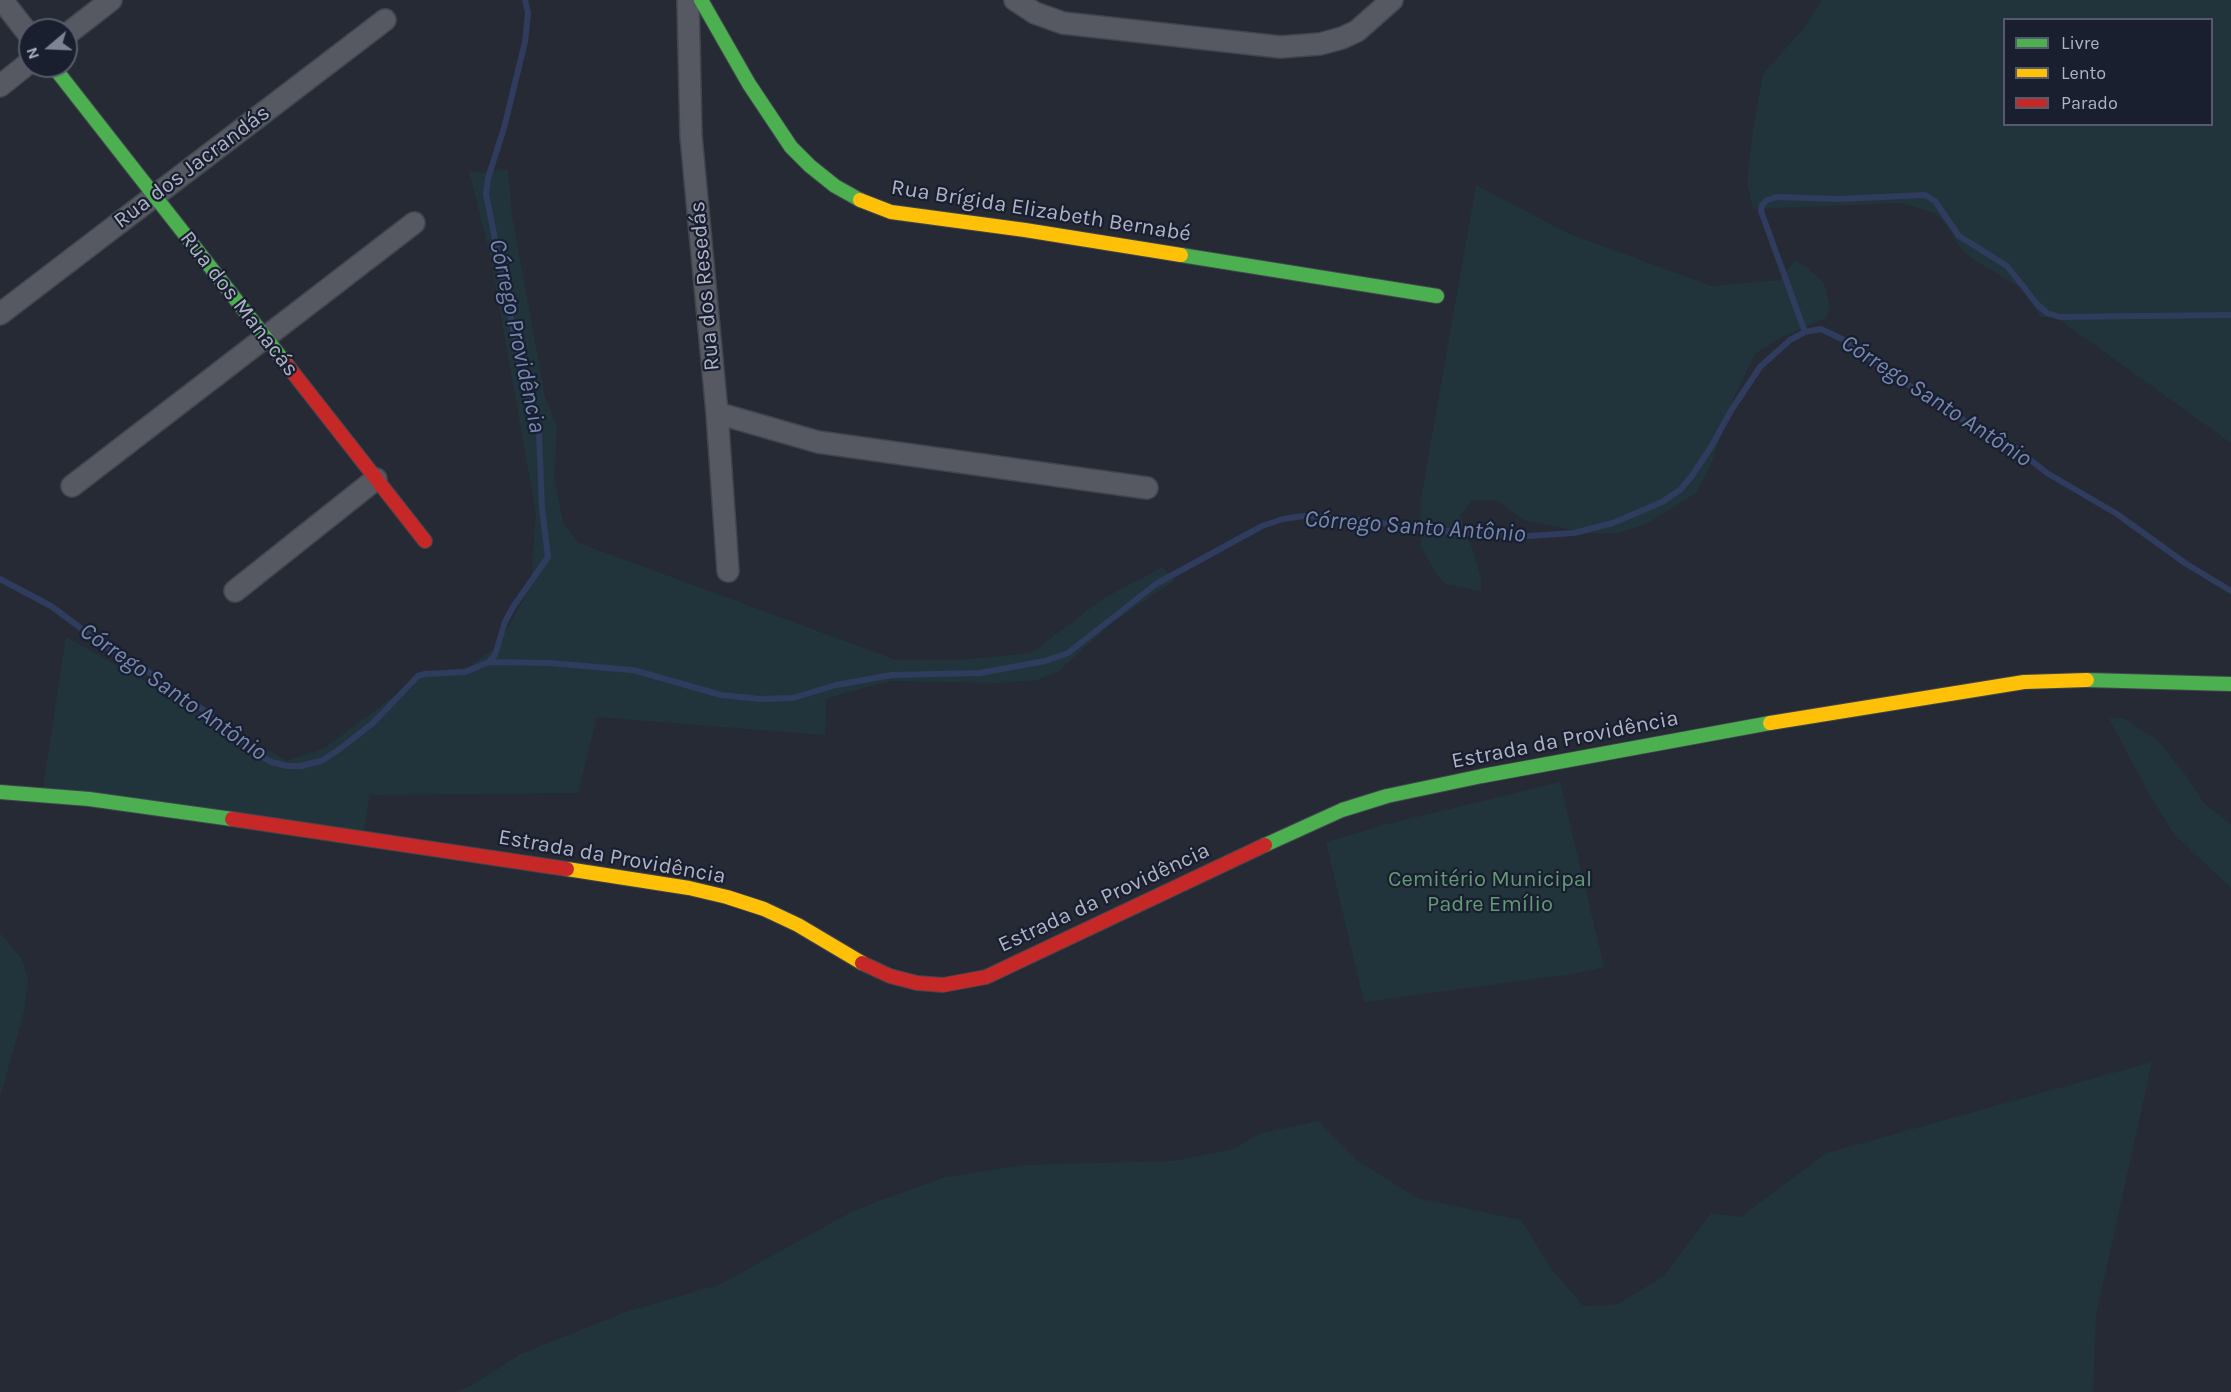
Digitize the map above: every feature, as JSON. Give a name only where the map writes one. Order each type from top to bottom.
[{"type":"street","points":[[2,0],[18,21]]},
{"type":"street","points":[[78,26],[111,0]]},
{"type":"street","name":"Rua dos Resedás","points":[[688,0],[691,136],[717,413],[728,571]]},
{"type":"street","name":"Rua Brígida Elizabeth Bernabé","points":[[701,0],[749,84],[790,147],[835,186],[864,202],[891,212],[1025,230],[1437,296]]},
{"type":"street","points":[[1015,0],[1035,13],[1063,23],[1280,47],[1320,44],[1342,38],[1357,31],[1392,0]]},
{"type":"street","name":"Rua dos Jacrandás","points":[[0,314],[385,20]]},
{"type":"street","points":[[0,86],[18,72]]},
{"type":"street","name":"Rua dos Manacás","points":[[62,78],[425,541]]},
{"type":"street","points":[[72,486],[414,223]]},
{"type":"street","points":[[717,413],[818,442],[1147,488]]},
{"type":"street","points":[[235,591],[376,479]]},
{"type":"street","name":"Estrada da Providência","points":[[0,792],[89,799],[291,827],[689,888],[764,909],[798,925],[862,964],[890,976],[917,983],[943,985],[986,977],[1297,830],[1342,810],[1387,796],[1482,776],[1778,722],[2024,682],[2095,680],[2231,684]]},
{"type":"green space","points":[[1822,0],[2231,0],[2231,443],[2057,318],[2041,317],[2021,288],[1976,261],[1960,248],[1946,224],[1935,213],[1900,203],[1753,209],[1747,183],[1752,136],[1763,74],[1805,27]]},
{"type":"green space","points":[[508,169],[512,216],[545,397],[557,427],[554,478],[564,525],[579,543],[896,660],[959,660],[1031,653],[1104,598],[1163,567],[1175,580],[1112,623],[1059,671],[1037,680],[998,683],[891,681],[848,692],[826,699],[825,735],[597,717],[578,793],[370,795],[362,841],[42,794],[66,637],[287,761],[323,749],[397,694],[417,674],[468,667],[497,647],[531,586],[536,513],[490,254],[469,171],[481,173]]},
{"type":"green space","points":[[1476,185],[1567,233],[1711,286],[1780,280],[1795,260],[1807,267],[1824,283],[1830,307],[1826,318],[1778,339],[1755,354],[1733,399],[1710,467],[1696,493],[1646,524],[1618,533],[1588,533],[1524,520],[1496,500],[1473,500],[1460,516],[1481,579],[1481,591],[1446,584],[1438,576],[1421,547],[1421,499]]},
{"type":"green space","points":[[2108,717],[2125,719],[2158,741],[2185,774],[2204,803],[2231,825],[2231,888],[2174,834],[2149,794]]},
{"type":"green space","name":"Cemitério Municipal Padre Emílio","points":[[1560,782],[1604,967],[1578,973],[1364,1002],[1326,842],[1384,825]]},
{"type":"green space","points":[[0,933],[22,959],[28,980],[24,1012],[0,1098]]},
{"type":"green space","points":[[2152,1062],[2096,1315],[2093,1392],[456,1392],[474,1384],[521,1354],[626,1312],[721,1284],[855,1210],[942,1178],[1024,1165],[1173,1161],[1234,1149],[1259,1134],[1318,1121],[1358,1161],[1417,1198],[1521,1220],[1550,1267],[1583,1306],[1617,1305],[1665,1275],[1711,1213],[1740,1217],[1827,1153]]},
{"type":"waterway","name":"Córrego Providência","points":[[489,662],[495,655],[505,622],[513,607],[548,557],[542,508],[539,433],[522,373],[486,194],[488,178],[504,128],[525,42],[528,13],[525,0]]},
{"type":"waterway","points":[[1805,332],[1761,211],[1762,205],[1767,200],[1777,197],[1838,199],[1925,195],[1935,201],[1959,236],[2007,266],[2037,304],[2047,313],[2060,317],[2231,315]]},
{"type":"waterway","name":"Córrego Santo Antônio","points":[[0,579],[51,606],[109,649],[141,667],[205,711],[257,754],[271,762],[287,766],[301,766],[321,761],[337,751],[373,723],[418,676],[465,672],[489,662],[549,663],[633,670],[721,695],[761,699],[793,698],[836,685],[892,675],[980,673],[1045,661],[1068,653],[1156,584],[1262,526],[1283,519],[1303,516],[1346,518],[1414,528],[1529,536],[1574,533],[1613,523],[1662,502],[1680,490],[1711,447],[1732,409],[1760,367],[1790,340],[1805,332],[1821,329],[1844,340],[1898,379],[1943,405],[1967,423],[2018,450],[2047,473],[2117,514],[2185,563],[2231,591]]},
{"type":"traffic: fast","points":[[701,0],[749,84],[791,147],[835,186],[860,200]]},
{"type":"traffic: fast","points":[[62,78],[287,365]]},
{"type":"traffic: fast","points":[[1181,255],[1437,296]]},
{"type":"traffic: fast","points":[[2087,680],[2231,684]]},
{"type":"traffic: fast","points":[[1265,845],[1342,810],[1387,796],[1482,776],[1770,723]]},
{"type":"traffic: fast","points":[[0,792],[89,799],[232,819]]},
{"type":"traffic: slow","points":[[860,200],[891,212],[1025,230],[1181,255]]},
{"type":"traffic: slow","points":[[1770,723],[2024,682],[2087,680]]},
{"type":"traffic: slow","points":[[567,869],[689,888],[727,897],[764,909],[798,925],[862,963]]},
{"type":"traffic: jam","points":[[287,365],[425,541]]},
{"type":"traffic: jam","points":[[232,819],[567,869]]},
{"type":"traffic: jam","points":[[862,963],[890,976],[917,983],[943,985],[986,977],[1265,845]]}]
